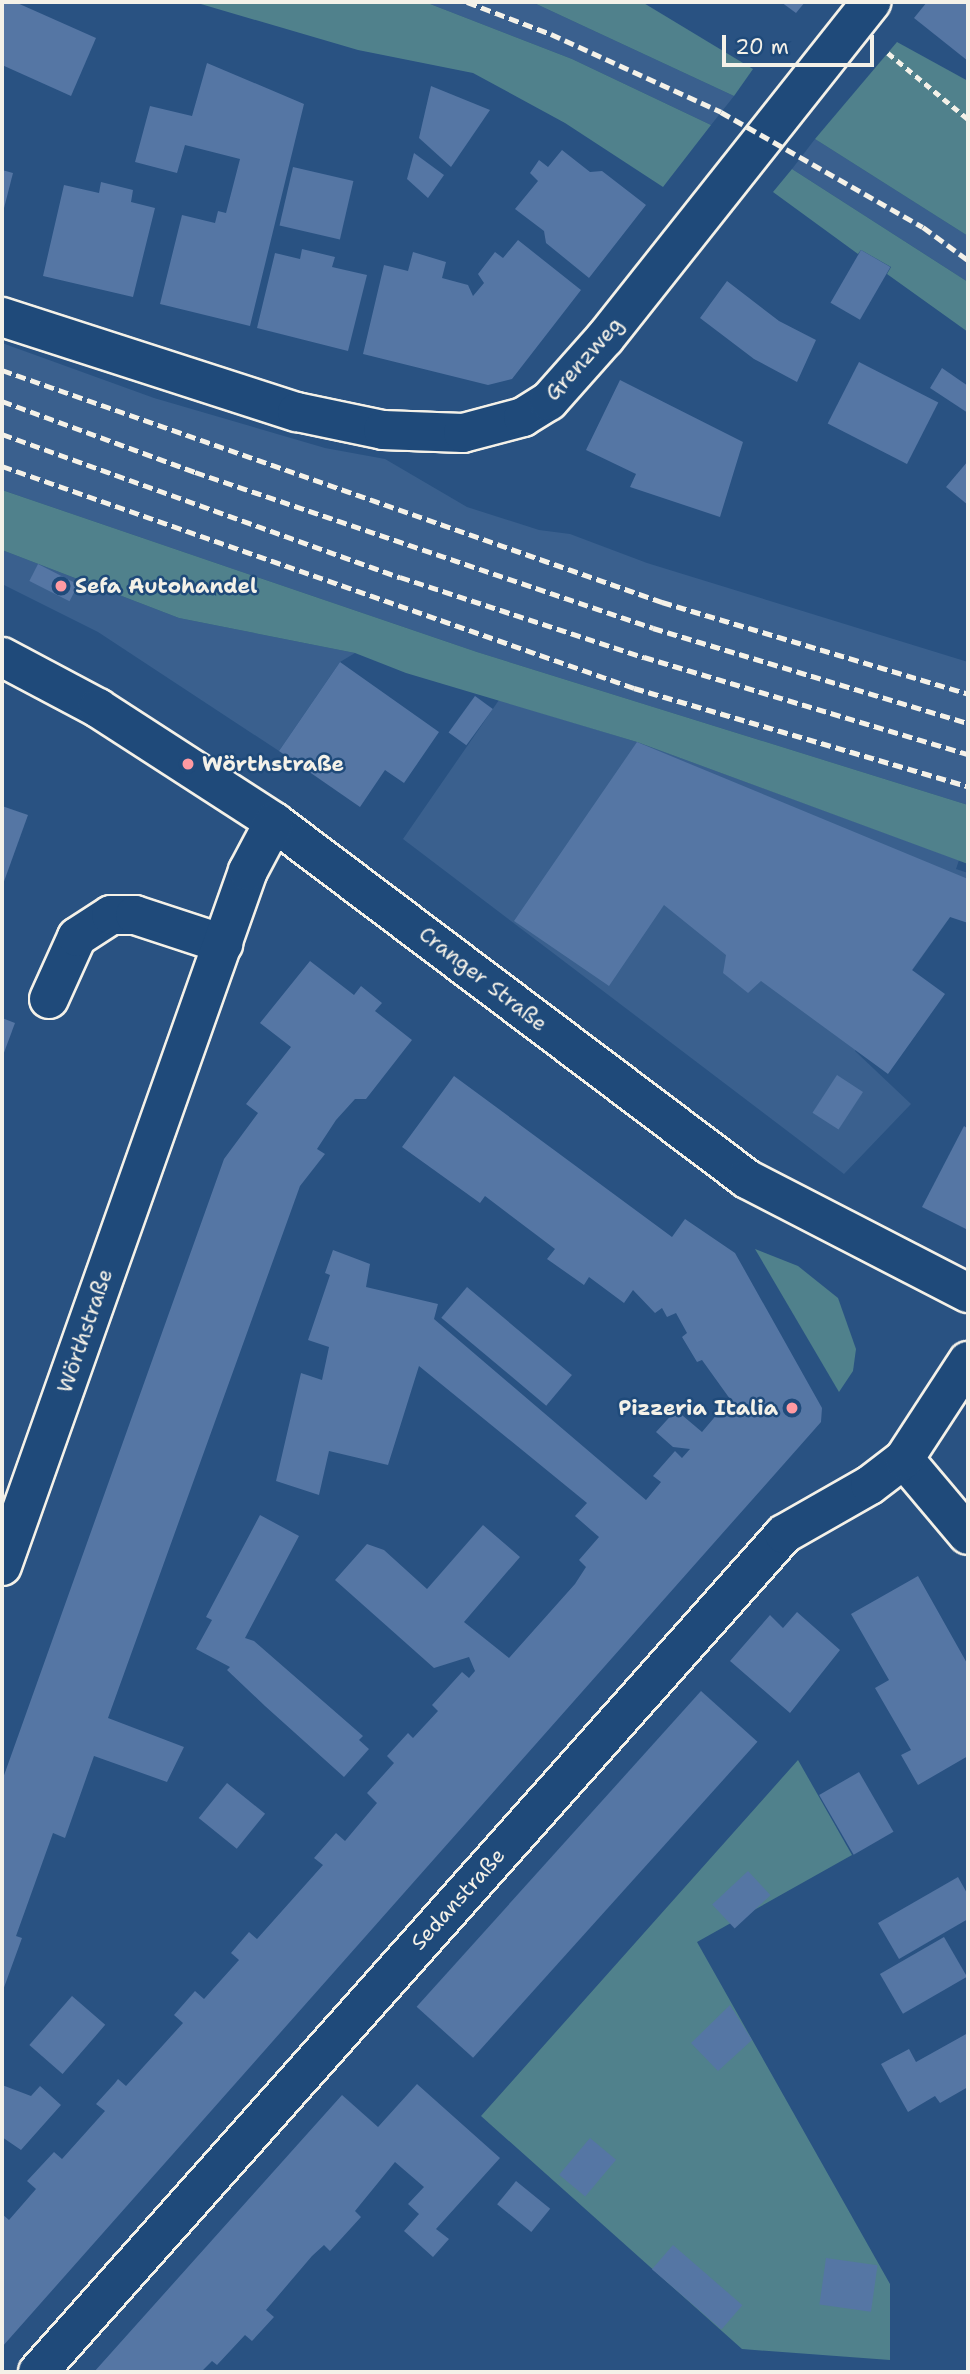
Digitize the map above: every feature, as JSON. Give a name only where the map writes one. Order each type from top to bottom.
[{"type":"street","name":"Grenzweg","points":[[2,317],[297,412],[383,430],[463,433],[513,421],[549,401],[597,348],[863,12]]},
{"type":"street","name":"Cranger Straße","points":[[2,657],[98,708],[274,822],[747,1179],[968,1293]]},
{"type":"street","name":"Wörthstraße","points":[[2,1566],[248,871],[274,822]]},
{"type":"street","points":[[49,999],[77,937],[111,915],[135,915],[223,944]]},
{"type":"street","name":"Sedanstraße","points":[[38,2372],[784,1534],[870,1485],[904,1459],[968,1361]]},
{"type":"street","points":[[904,1459],[968,1535]]},
{"type":"path","points":[[863,12],[968,119]]},
{"type":"shaded area","points":[[425,2],[532,2],[734,96],[711,125],[572,59]]},
{"type":"shaded area","points":[[815,139],[968,236],[968,282],[792,169]]},
{"type":"shaded area","points":[[2,343],[154,398],[325,448],[385,459],[467,507],[539,530],[570,534],[647,563],[968,662],[968,805],[477,652],[2,490]]},
{"type":"shaded area","points":[[2,550],[179,618],[355,653],[340,662],[279,751],[98,632],[2,584]]},
{"type":"shaded area","points":[[499,700],[637,742],[959,860],[956,869],[968,873],[968,892],[855,1051],[911,1104],[844,1174],[403,839]]},
{"type":"green space","points":[[194,2],[425,2],[572,59],[711,125],[663,187],[565,123],[473,73],[358,50]]},
{"type":"green space","points":[[532,2],[642,2],[753,69],[734,96]]},
{"type":"green space","points":[[897,42],[968,81],[968,236],[815,139]]},
{"type":"green space","points":[[792,169],[968,282],[968,332],[887,274],[891,267],[861,250],[858,254],[773,192]]},
{"type":"green space","points":[[2,490],[477,652],[968,805],[968,864],[637,742],[406,673],[355,653],[179,618],[2,550]]},
{"type":"green space","points":[[755,1249],[798,1266],[838,1298],[856,1349],[853,1371],[839,1392]]},
{"type":"green space","points":[[798,1760],[852,1855],[697,1942],[890,2284],[890,2360],[742,2349],[481,2116]]},
{"type":"building","points":[[2,2],[15,2],[96,38],[71,96],[2,65]]},
{"type":"building","points":[[781,2],[805,2],[796,13]]},
{"type":"building","points":[[927,2],[968,2],[968,61],[914,18]]},
{"type":"building","points":[[207,63],[304,104],[250,326],[160,304],[182,215],[215,223],[218,211],[226,213],[240,159],[185,145],[177,173],[135,162],[150,106],[192,116]]},
{"type":"building","points":[[431,86],[490,110],[451,167],[419,138]]},
{"type":"building","points":[[562,150],[590,172],[602,171],[646,205],[589,278],[546,243],[544,231],[515,209],[538,181],[530,173],[539,160],[548,167]]},
{"type":"building","points":[[414,153],[444,175],[428,198],[407,179]]},
{"type":"building","points":[[293,167],[353,181],[340,239],[280,225]]},
{"type":"building","points":[[2,170],[13,173],[3,212],[2,212]]},
{"type":"building","points":[[101,182],[133,190],[131,202],[155,208],[133,297],[43,276],[64,185],[99,193]]},
{"type":"building","points":[[518,240],[581,290],[512,379],[488,385],[363,354],[384,265],[408,271],[413,252],[446,262],[442,278],[468,285],[473,296],[484,283],[478,274],[495,252],[503,258]]},
{"type":"building","points":[[302,249],[335,257],[332,267],[367,275],[348,351],[257,328],[275,253],[300,259]]},
{"type":"building","points":[[861,250],[890,267],[860,320],[830,303]]},
{"type":"building","points":[[727,281],[779,321],[816,340],[797,382],[754,359],[700,318]]},
{"type":"building","points":[[859,362],[938,402],[907,464],[828,423]]},
{"type":"building","points":[[942,368],[968,386],[968,413],[930,388]]},
{"type":"building","points":[[620,380],[743,442],[720,517],[630,487],[636,474],[586,450]]},
{"type":"building","points":[[968,461],[968,505],[946,487]]},
{"type":"building","points":[[38,564],[78,584],[69,601],[29,581]]},
{"type":"building","points":[[340,662],[439,732],[404,783],[385,770],[360,807],[279,751]]},
{"type":"building","points":[[475,696],[493,709],[466,745],[449,732]]},
{"type":"building","points":[[637,742],[968,879],[968,923],[950,917],[912,970],[945,994],[888,1074],[761,981],[748,993],[723,973],[726,955],[664,905],[609,986],[514,921]]},
{"type":"building","points":[[2,806],[28,815],[2,887]]},
{"type":"building","points":[[310,961],[354,995],[361,986],[382,1003],[375,1011],[412,1040],[366,1099],[355,1099],[336,1120],[317,1149],[325,1154],[300,1186],[108,1718],[184,1747],[167,1782],[94,1756],[65,1838],[53,1833],[16,1936],[22,1938],[2,1993],[2,1781],[224,1159],[258,1113],[246,1104],[291,1047],[260,1023]]},
{"type":"building","points":[[2,1018],[15,1023],[2,1058]]},
{"type":"building","points":[[837,1075],[863,1092],[838,1130],[812,1113]]},
{"type":"building","points":[[454,1076],[672,1237],[685,1219],[735,1253],[822,1408],[821,1422],[2,2347],[2,2214],[9,2220],[36,2189],[27,2181],[54,2152],[62,2159],[105,2111],[96,2104],[118,2079],[126,2086],[183,2023],[174,2015],[195,1991],[204,1999],[239,1960],[231,1953],[249,1932],[257,1939],[323,1865],[314,1858],[336,1833],[345,1841],[377,1803],[367,1793],[394,1763],[387,1756],[408,1733],[413,1738],[438,1711],[432,1705],[462,1672],[469,1678],[475,1671],[469,1657],[434,1668],[335,1580],[367,1544],[384,1550],[427,1589],[483,1525],[520,1557],[464,1622],[509,1658],[575,1584],[586,1567],[579,1560],[599,1537],[575,1516],[587,1503],[419,1366],[388,1465],[329,1451],[319,1495],[276,1481],[301,1373],[322,1380],[329,1347],[308,1340],[330,1275],[325,1273],[333,1250],[370,1264],[366,1287],[438,1304],[434,1319],[646,1500],[661,1482],[653,1476],[675,1451],[682,1458],[690,1449],[673,1447],[656,1432],[676,1410],[702,1432],[730,1399],[702,1360],[697,1362],[682,1337],[687,1333],[676,1313],[667,1317],[662,1308],[655,1313],[633,1290],[624,1303],[589,1277],[584,1285],[547,1259],[555,1249],[485,1196],[480,1203],[402,1147]]},
{"type":"building","points":[[964,1126],[968,1129],[968,1230],[922,1207]]},
{"type":"building","points":[[467,1287],[572,1375],[546,1406],[441,1318]]},
{"type":"building","points":[[260,1515],[299,1536],[245,1638],[254,1641],[363,1736],[359,1740],[369,1749],[344,1777],[227,1670],[230,1667],[196,1649],[212,1620],[206,1617]]},
{"type":"building","points":[[918,1576],[968,1665],[968,1756],[918,1785],[901,1755],[911,1750],[875,1688],[889,1680],[851,1614]]},
{"type":"building","points":[[797,1612],[840,1650],[790,1713],[730,1661],[770,1615],[783,1628]]},
{"type":"building","points":[[701,1691],[757,1742],[473,2058],[417,2007]]},
{"type":"building","points":[[859,1772],[894,1832],[854,1855],[819,1795]]},
{"type":"building","points":[[227,1783],[265,1814],[237,1849],[199,1818]]},
{"type":"building","points":[[748,1871],[771,1895],[735,1929],[712,1904]]},
{"type":"building","points":[[958,1877],[968,1895],[968,1919],[899,1959],[878,1923]]},
{"type":"building","points":[[944,1937],[967,1977],[903,2014],[880,1974]]},
{"type":"building","points":[[72,1996],[105,2025],[63,2074],[29,2045]]},
{"type":"building","points":[[730,2005],[752,2040],[718,2071],[691,2043]]},
{"type":"building","points":[[968,2033],[968,2087],[940,2103],[935,2096],[908,2112],[881,2064],[909,2049],[916,2062]]},
{"type":"building","points":[[417,2084],[500,2158],[436,2229],[449,2239],[433,2257],[404,2231],[419,2214],[408,2204],[424,2187],[395,2162],[355,2211],[361,2217],[330,2251],[324,2245],[312,2256],[266,2310],[274,2317],[252,2341],[245,2335],[217,2365],[212,2361],[201,2372],[94,2372],[342,2095],[378,2127]]},
{"type":"building","points":[[2,2085],[31,2096],[40,2086],[61,2105],[21,2150],[2,2137]]},
{"type":"building","points":[[590,2138],[616,2160],[585,2197],[559,2175]]},
{"type":"building","points":[[516,2181],[550,2209],[531,2232],[497,2204]]},
{"type":"building","points":[[673,2245],[742,2305],[721,2330],[652,2269]]},
{"type":"building","points":[[826,2258],[877,2265],[871,2312],[819,2305]]},
{"type":"railway","points":[[467,2],[551,34],[721,112],[923,227],[968,260]]},
{"type":"railway","points":[[2,370],[662,602],[968,694]]},
{"type":"railway","points":[[2,401],[195,472],[653,628],[968,723]]},
{"type":"railway","points":[[2,434],[400,577],[644,657],[968,754]]},
{"type":"railway","points":[[2,466],[634,688],[968,786]]},
{"type":"place","name":"Sefa Autohandel","points":[[61,586]]},
{"type":"place","name":"Wörthstraße","points":[[188,764]]},
{"type":"place","name":"Pizzeria Italia","points":[[792,1408]]}]
